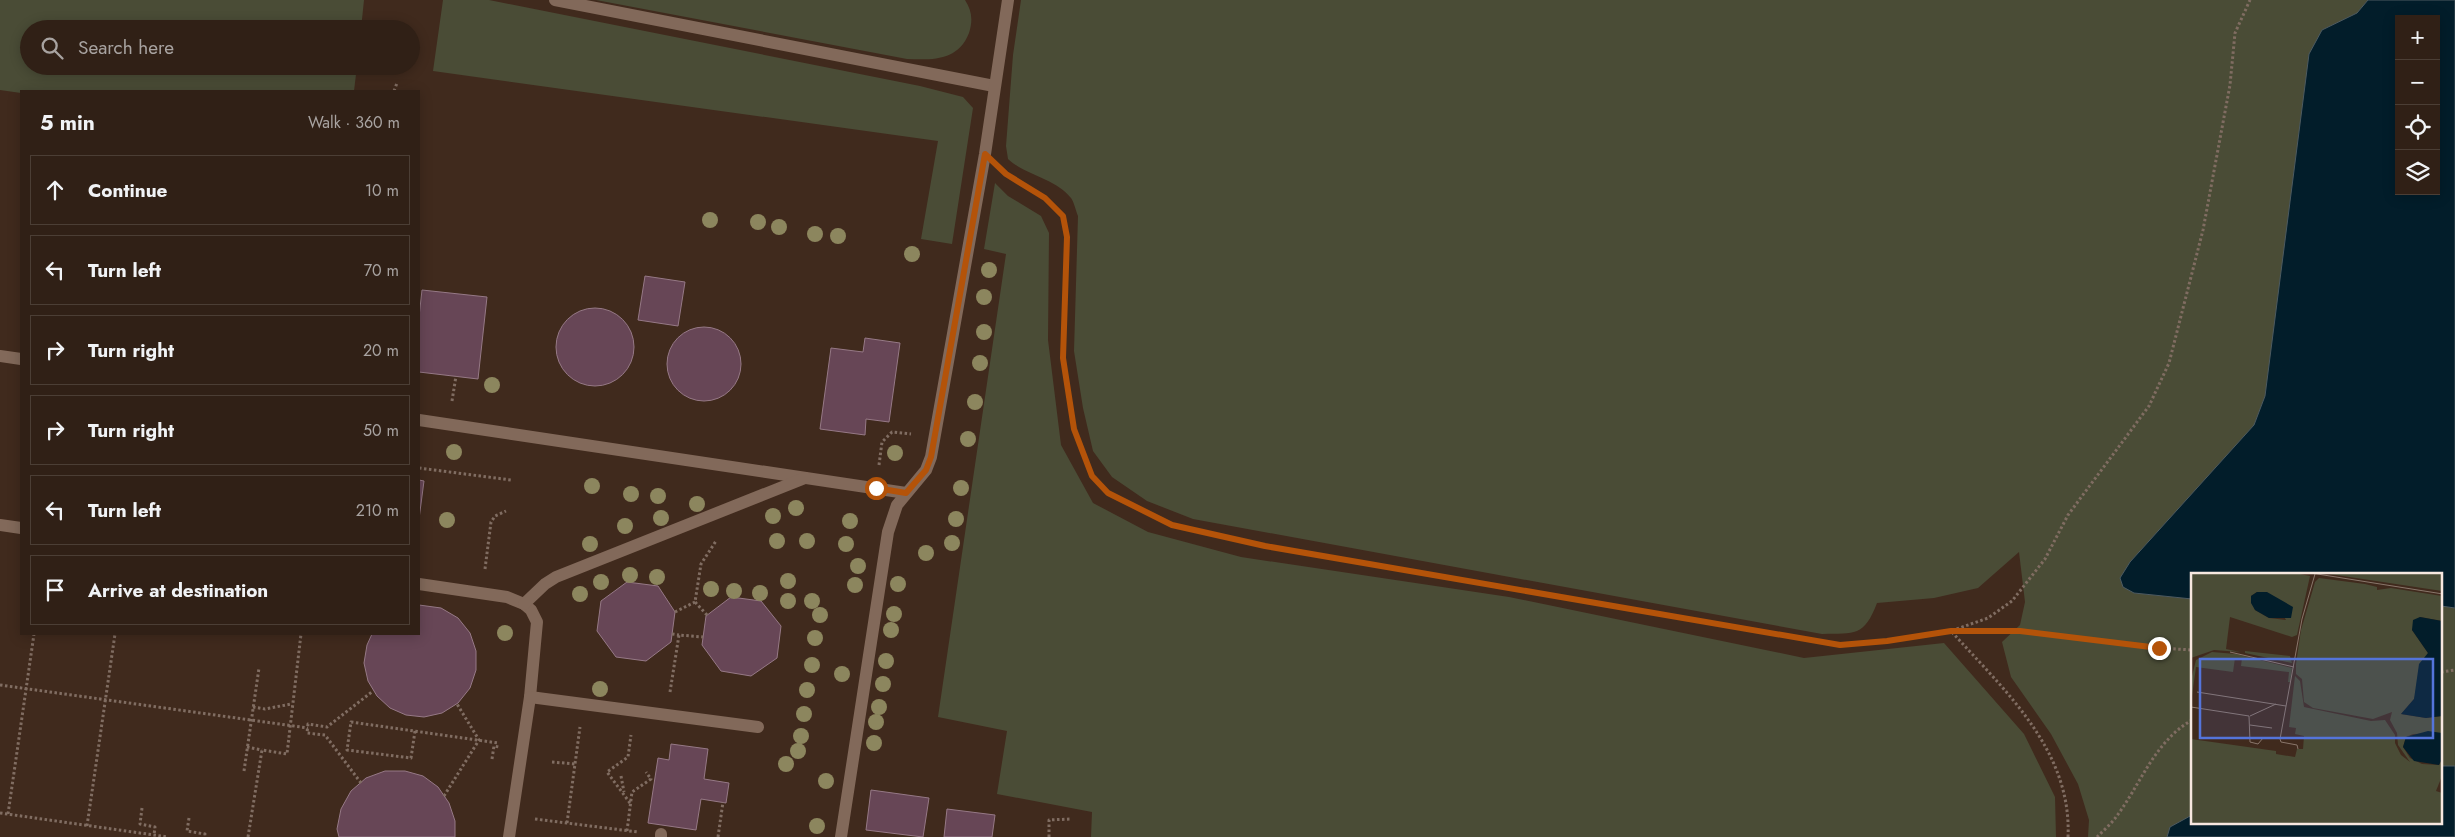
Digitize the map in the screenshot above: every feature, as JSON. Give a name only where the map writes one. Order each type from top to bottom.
[{"type":"lane","points":[[556,0],[994,86]]},
{"type":"lane","points":[[841,837],[891,518],[906,493],[926,470],[931,457],[985,154],[1008,0]]},
{"type":"lane","points":[[0,356],[20,359]]},
{"type":"lane","points":[[420,420],[906,493]]},
{"type":"lane","points":[[524,604],[545,584],[556,577],[807,477]]},
{"type":"lane","points":[[0,525],[20,528]]},
{"type":"lane","points":[[420,584],[493,594],[524,604],[535,615],[538,629],[509,837]]},
{"type":"lane","points":[[530,697],[758,727]]},
{"type":"path","points":[[1951,631],[1988,618],[2012,601],[2046,560],[2068,515],[2149,406],[2169,363],[2196,258],[2230,85],[2235,33],[2250,0]]},
{"type":"path","points":[[394,90],[397,83]]},
{"type":"path","points":[[985,154],[1006,174],[1045,198],[1063,216],[1067,237],[1063,358],[1074,429],[1092,476],[1108,493],[1172,525],[1265,546],[1783,637],[1840,645],[1887,641],[1951,631],[2020,631],[2159,648],[2191,650]]},
{"type":"path","points":[[450,408],[456,376]]},
{"type":"path","points":[[879,468],[882,442],[892,432],[913,435]]},
{"type":"path","points":[[420,468],[511,480]]},
{"type":"path","points":[[695,602],[701,564],[731,519],[726,509]]},
{"type":"path","points":[[484,574],[491,522],[495,516],[506,511]]},
{"type":"path","points":[[676,612],[695,602]]},
{"type":"path","points":[[695,602],[708,615]]},
{"type":"path","points":[[1951,631],[2018,704],[2050,753],[2064,789],[2069,824],[2068,837]]},
{"type":"path","points":[[672,634],[703,637]]},
{"type":"path","points":[[8,814],[34,635]]},
{"type":"path","points":[[87,826],[115,635]]},
{"type":"path","points":[[249,748],[286,754],[301,635]]},
{"type":"path","points":[[670,696],[679,635]]},
{"type":"path","points":[[244,771],[249,748],[259,668]]},
{"type":"path","points":[[2442,672],[2455,670]]},
{"type":"path","points":[[0,685],[308,728]]},
{"type":"path","points":[[361,783],[325,735],[307,732],[308,724],[327,727],[374,691]]},
{"type":"path","points":[[254,707],[265,709],[292,704]]},
{"type":"path","points":[[457,704],[480,740]]},
{"type":"path","points":[[567,823],[581,721]]},
{"type":"path","points":[[2097,837],[2116,817],[2154,756],[2182,726],[2191,721]]},
{"type":"path","points":[[415,731],[411,758],[347,750],[351,722],[480,740],[499,743]]},
{"type":"path","points":[[630,803],[607,772],[628,757],[632,730]]},
{"type":"path","points":[[444,796],[480,740]]},
{"type":"path","points":[[492,759],[494,746]]},
{"type":"path","points":[[248,837],[262,750]]},
{"type":"path","points":[[552,762],[575,764]]},
{"type":"path","points":[[529,818],[629,831],[632,792],[651,779],[646,772]]},
{"type":"path","points":[[620,776],[624,796]]},
{"type":"path","points":[[718,837],[723,802]]},
{"type":"path","points":[[142,808],[140,824],[155,827],[154,835]]},
{"type":"path","points":[[0,813],[168,837]]},
{"type":"path","points":[[189,818],[187,831],[204,834],[204,837]]},
{"type":"path","points":[[1049,837],[1049,820],[1070,819]]},
{"type":"green space","points":[[0,0],[364,0],[362,20],[20,20],[20,75],[356,75],[354,90],[20,90],[20,93],[0,90]]},
{"type":"green space","points":[[443,0],[489,0],[920,86],[963,97],[973,108],[952,244],[921,239],[938,141],[433,71]]},
{"type":"green space","points":[[596,0],[965,0],[970,12],[971,24],[964,42],[951,54],[935,59],[907,59]]},
{"type":"green space","points":[[1021,0],[2368,0],[2357,13],[2322,30],[2265,396],[2254,425],[2130,562],[2134,593],[2191,599],[2191,816],[2170,827],[2167,837],[2088,837],[2089,820],[2078,784],[2051,734],[2011,677],[2002,642],[2020,625],[2025,602],[2019,552],[1978,588],[1934,598],[1877,603],[1868,622],[1857,631],[1843,634],[1822,634],[1193,519],[1147,501],[1112,477],[1093,451],[1083,408],[1074,351],[1078,216],[1072,200],[1058,186],[1023,169],[1008,159],[1006,146],[1013,55]]},
{"type":"green space","points":[[995,183],[1008,196],[1041,216],[1049,233],[1048,340],[1061,445],[1093,503],[1148,532],[1241,557],[1509,597],[1804,658],[1944,643],[2024,734],[2055,797],[2056,837],[1091,837],[1092,812],[997,794],[1007,731],[938,717],[1006,254],[984,249]]},
{"type":"green space","points":[[2442,606],[2455,608],[2455,766],[2442,766]]},
{"type":"water","points":[[2368,0],[2455,0],[2455,608],[2442,606],[2442,573],[2191,573],[2191,599],[2134,593],[2123,587],[2120,578],[2130,562],[2254,425],[2265,396],[2309,54],[2322,30],[2357,13]]},
{"type":"water","points":[[2442,766],[2455,766],[2455,837],[2167,837],[2170,827],[2191,816],[2191,824],[2442,824]]},
{"type":"building","points":[[645,276],[685,282],[678,326],[638,320]]},
{"type":"building","points":[[422,290],[487,297],[478,379],[420,372],[420,308]]},
{"type":"building","points":[[595,308],[610,311],[623,319],[631,332],[634,347],[631,362],[623,375],[610,383],[595,386],[580,383],[567,375],[559,362],[556,347],[559,332],[567,319],[580,311]]},
{"type":"building","points":[[704,327],[718,330],[730,338],[738,350],[741,364],[738,378],[730,390],[718,398],[704,401],[690,398],[678,390],[670,378],[667,364],[670,350],[678,338],[690,330]]},
{"type":"building","points":[[865,338],[900,343],[889,422],[866,419],[865,435],[820,429],[831,348],[863,352]]},
{"type":"building","points":[[420,480],[424,481],[420,511]]},
{"type":"building","points":[[627,582],[658,586],[675,612],[671,642],[646,661],[616,657],[597,631],[601,601]]},
{"type":"building","points":[[731,597],[761,601],[781,626],[777,658],[751,676],[721,671],[702,645],[706,616]]},
{"type":"building","points":[[420,605],[441,608],[458,618],[470,633],[476,651],[476,670],[470,688],[458,703],[442,713],[424,717],[406,715],[390,708],[377,696],[368,681],[364,663],[367,645],[372,635],[420,635]]},
{"type":"building","points":[[671,744],[708,749],[704,779],[729,783],[726,803],[701,799],[696,830],[648,823],[658,758],[669,760]]},
{"type":"building","points":[[385,771],[405,771],[423,776],[438,787],[449,803],[455,821],[455,837],[339,837],[337,829],[341,809],[351,791],[366,778]]},
{"type":"building","points":[[871,790],[929,798],[923,837],[866,830]]},
{"type":"building","points":[[947,809],[995,815],[992,837],[944,837]]},
{"type":"route","points":[[876,488],[906,493],[929,465],[985,154],[1006,174],[1045,198],[1063,216],[1067,237],[1063,358],[1074,429],[1084,460],[1092,476],[1108,493],[1172,525],[1265,546],[1783,637],[1840,645],[1887,641],[1951,631],[2020,631],[2159,648]]}]
